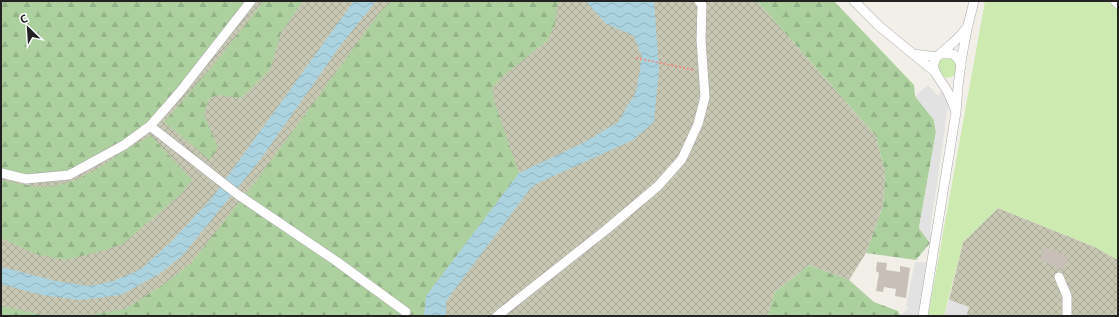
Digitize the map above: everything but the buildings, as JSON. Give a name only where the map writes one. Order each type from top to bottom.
[{"type":"street","points":[[1,172],[26,179],[69,175],[124,145],[150,126],[179,93],[251,1]]},
{"type":"street","points":[[497,316],[607,229],[658,186],[682,159],[698,124],[705,97],[700,40],[702,5],[699,1]]},
{"type":"street","points":[[854,1],[879,26],[935,72],[956,112]]},
{"type":"street","points":[[923,316],[956,112],[959,76],[966,28],[974,1]]},
{"type":"street","points":[[1115,1],[1118,4]]},
{"type":"street","points":[[935,72],[934,62],[939,55],[957,40],[966,28]]},
{"type":"street","points":[[912,54],[953,54],[960,60],[961,66]]},
{"type":"street","points":[[941,81],[950,81],[959,76]]},
{"type":"street","points":[[150,126],[237,194],[336,261],[406,312]]},
{"type":"street","points":[[1059,277],[1067,296],[1067,316]]},
{"type":"path","points":[[636,58],[703,71]]},
{"type":"shaded area","points":[[251,1],[757,1],[876,136],[885,173],[883,206],[866,253],[849,280],[809,265],[774,293],[768,316],[1,316],[1,173]]},
{"type":"shaded area","points":[[928,85],[938,96],[944,86],[953,104],[948,107],[930,231],[933,236],[930,243],[919,228],[936,132],[934,120],[915,96]]},
{"type":"shaded area","points":[[998,208],[1095,247],[1118,260],[1118,316],[966,316],[969,307],[949,300],[963,242]]},
{"type":"shaded area","points":[[915,262],[931,263],[923,316],[899,316],[909,308],[906,306]]},
{"type":"shaded area","points":[[949,300],[969,307],[966,316],[944,316]]},
{"type":"green space","points":[[1,1],[251,1],[152,123],[69,175],[26,179],[1,173]]},
{"type":"green space","points":[[264,1],[303,1],[281,33],[270,70],[241,98],[216,95],[208,100],[204,115],[218,147],[210,160],[164,122],[211,68]]},
{"type":"green space","points":[[392,1],[558,1],[555,24],[547,41],[505,74],[492,88],[495,104],[519,173],[426,296],[424,316],[82,316],[125,309],[167,282],[191,263],[259,177],[380,12]]},
{"type":"green space","points":[[757,1],[834,1],[914,85],[915,96],[934,120],[936,132],[919,228],[930,243],[916,260],[866,253],[883,206],[885,173],[876,136]]},
{"type":"green space","points":[[985,1],[1118,1],[1118,260],[1095,247],[998,208],[963,242],[944,316],[928,316]]},
{"type":"green space","points":[[947,58],[954,61],[957,68],[954,75],[947,78],[940,75],[937,68],[940,61]]},
{"type":"green space","points":[[151,136],[192,180],[180,195],[123,244],[65,260],[35,254],[1,238],[1,180],[41,187],[62,185],[88,174]]},
{"type":"green space","points":[[809,265],[849,280],[874,302],[898,311],[900,315],[768,316],[774,293]]},
{"type":"green space","points":[[1,306],[48,316],[1,316]]},
{"type":"water","points":[[354,1],[376,1],[340,46],[260,160],[182,256],[159,274],[121,295],[80,300],[42,295],[1,284],[1,267],[56,281],[88,286],[114,281],[141,269],[172,241],[212,198]]},
{"type":"water","points":[[586,1],[654,1],[659,69],[654,122],[633,140],[538,183],[530,189],[446,301],[446,316],[424,316],[426,296],[519,173],[585,142],[618,122],[636,92],[642,57],[634,36],[605,23]]}]
